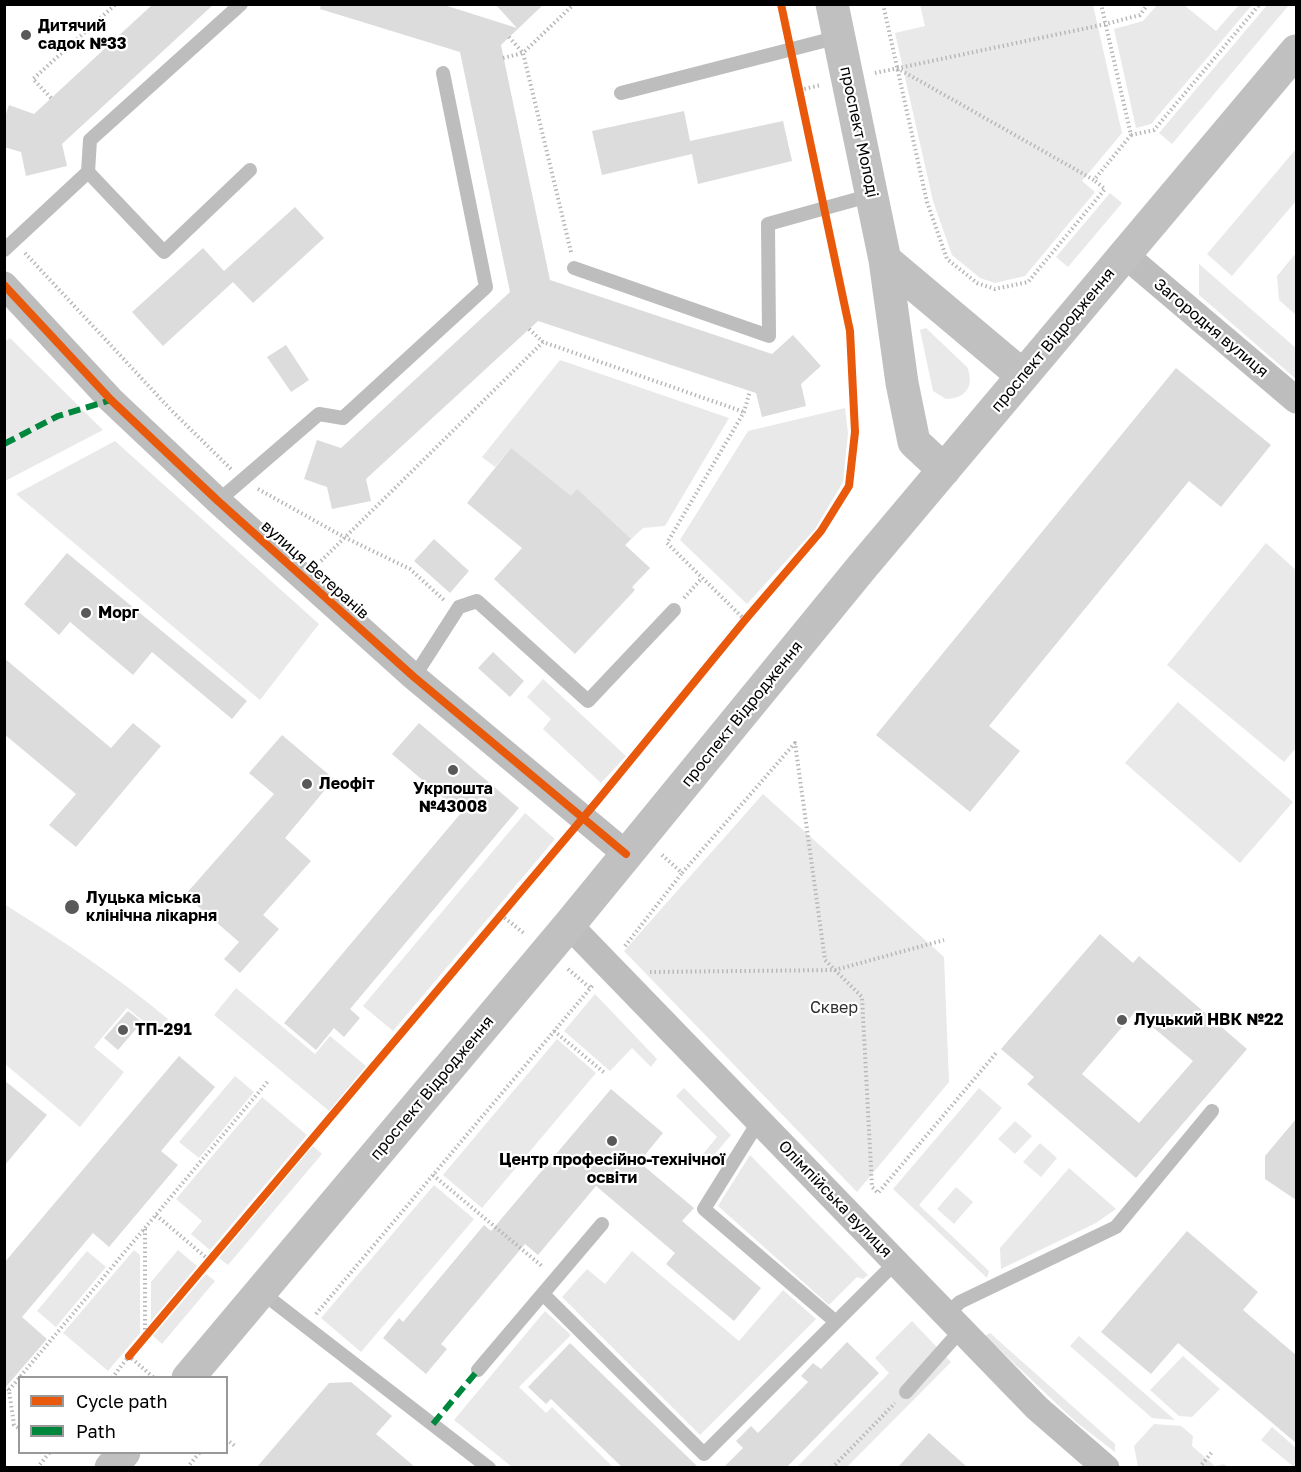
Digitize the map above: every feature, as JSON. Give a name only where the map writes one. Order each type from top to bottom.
[{"type":"main road","name":"проспект Молоді","points":[[832,4],[885,260],[902,383],[914,442],[944,470]]},
{"type":"main road","name":"проспект Відродження","points":[[189,1376],[569,925],[944,470],[1296,51]]},
{"type":"main road","points":[[885,260],[1023,376]]},
{"type":"main road","points":[[111,1467],[122,1454]]},
{"type":"street","name":"Загородня вулиця","points":[[1125,255],[1296,400]]},
{"type":"street","name":"вулиця Ветеранів","points":[[4,285],[111,400],[303,578],[414,677],[633,846]]},
{"type":"street","name":"Олімпійська вулиця","points":[[569,925],[1037,1408],[1106,1467]]},
{"type":"lane","points":[[9,246],[88,172],[90,141],[241,4]]},
{"type":"lane","points":[[621,93],[839,37]]},
{"type":"lane","points":[[218,501],[319,414],[344,418],[486,287],[444,74]]},
{"type":"lane","points":[[88,172],[164,252],[250,170]]},
{"type":"lane","points":[[574,268],[769,336],[768,224],[872,195]]},
{"type":"lane","points":[[414,677],[459,607],[477,601],[588,702],[674,610]]},
{"type":"lane","points":[[906,1392],[953,1322],[960,1302],[1116,1227],[1212,1111]]},
{"type":"lane","points":[[759,1121],[704,1209],[836,1322]]},
{"type":"lane","points":[[478,1370],[602,1224]]},
{"type":"lane","points":[[543,1294],[704,1454],[896,1262]]},
{"type":"lane","points":[[260,1291],[489,1467]]},
{"type":"path","points":[[51,98],[33,79],[117,4]]},
{"type":"path","points":[[503,58],[523,53],[574,4]]},
{"type":"path","points":[[883,4],[896,68],[927,202],[947,259],[977,284],[995,289],[1028,282],[1106,189],[1094,180],[896,68]]},
{"type":"path","points":[[1101,4],[1131,135]]},
{"type":"path","points":[[896,68],[1106,24],[1140,15],[1148,4]]},
{"type":"path","points":[[1094,180],[1131,135],[1154,130],[1260,4]]},
{"type":"path","points":[[509,37],[523,53],[574,268]]},
{"type":"path","points":[[9,246],[242,480],[344,537],[410,568],[456,612]]},
{"type":"path","points":[[529,329],[543,342],[744,412]]},
{"type":"path","points":[[303,578],[543,342]]},
{"type":"path","points":[[745,620],[667,543],[744,412],[750,391]]},
{"type":"path","points":[[674,610],[702,578]]},
{"type":"path","points":[[306,1326],[609,965],[682,873],[795,743],[825,960],[862,997],[872,1187],[878,1193],[997,1052]]},
{"type":"path","points":[[633,846],[682,873]]},
{"type":"path","points":[[646,972],[835,970],[944,940]]},
{"type":"path","points":[[554,1031],[606,1074]]},
{"type":"path","points":[[21,1376],[269,1080]]},
{"type":"path","points":[[433,1174],[556,1278]]},
{"type":"path","points":[[156,1215],[209,1260]]},
{"type":"path","points":[[145,1228],[145,1337]]},
{"type":"path","points":[[112,1376],[129,1356],[153,1376]]},
{"type":"path","points":[[9,1390],[18,1379]]},
{"type":"path","points":[[4,1386],[9,1390],[15,1425],[18,1427]]},
{"type":"path","points":[[832,1467],[906,1392]]},
{"type":"path","points":[[228,1441],[235,1446]]},
{"type":"path","points":[[1199,1467],[1212,1452]]},
{"type":"path","points":[[37,1467],[47,1454]]},
{"type":"path","points":[[187,1467],[198,1454]]},
{"type":"green space","points":[[1268,4],[1289,5],[1172,144],[1159,133]]},
{"type":"green space","points":[[920,5],[1093,5],[1122,133],[1082,181],[1095,192],[1025,276],[995,283],[980,278],[952,255],[933,201],[895,33],[925,26]]},
{"type":"green space","points":[[1157,5],[1184,5],[1216,31],[1239,5],[1252,5],[1151,124],[1136,128],[1114,29],[1143,21]]},
{"type":"green space","points":[[1296,149],[1296,201],[1232,276],[1207,254]]},
{"type":"green space","points":[[1110,193],[1122,203],[1068,267],[1056,257]]},
{"type":"green space","points":[[1296,253],[1296,315],[1279,300],[1277,276]]},
{"type":"green space","points":[[1199,264],[1296,348],[1296,379],[1199,295]]},
{"type":"green space","points":[[926,328],[967,367],[969,385],[964,394],[959,397],[946,399],[933,391],[920,330]]},
{"type":"green space","points":[[10,338],[103,430],[5,481],[4,342]]},
{"type":"green space","points":[[560,360],[729,418],[665,526],[643,528],[625,545],[650,568],[632,587],[511,448],[495,467],[482,457]]},
{"type":"green space","points":[[845,408],[848,433],[843,482],[815,529],[747,604],[680,540],[748,431]]},
{"type":"green space","points":[[115,441],[319,624],[260,700],[16,494]]},
{"type":"green space","points":[[1266,543],[1296,570],[1296,748],[1284,762],[1167,665]]},
{"type":"green space","points":[[543,679],[626,756],[601,783],[543,729],[551,719],[527,697]]},
{"type":"green space","points":[[1178,702],[1293,802],[1240,863],[1125,763]]},
{"type":"green space","name":"Сквер","points":[[763,794],[944,957],[949,1082],[857,1192],[624,951]]},
{"type":"green space","points":[[525,813],[555,839],[393,1031],[363,1006]]},
{"type":"green space","points":[[4,904],[109,973],[168,1019],[157,1032],[127,1008],[94,1047],[124,1072],[80,1127],[5,1064]]},
{"type":"green space","points":[[236,988],[315,1054],[330,1036],[366,1066],[329,1111],[214,1015]]},
{"type":"green space","points":[[595,994],[657,1059],[651,1067],[632,1048],[610,1071],[564,1031]]},
{"type":"green space","points":[[557,1039],[596,1073],[482,1208],[443,1175]]},
{"type":"green space","points":[[235,1076],[254,1092],[199,1158],[179,1142]]},
{"type":"green space","points":[[684,1088],[731,1135],[704,1167],[697,1161],[717,1137],[676,1096]]},
{"type":"green space","points":[[979,1088],[1002,1108],[919,1205],[989,1271],[987,1278],[893,1189]]},
{"type":"green space","points":[[262,1097],[307,1135],[210,1250],[191,1234],[202,1221],[176,1199]]},
{"type":"green space","points":[[1015,1121],[1032,1136],[1015,1154],[998,1139]]},
{"type":"green space","points":[[1040,1143],[1057,1158],[1041,1177],[1023,1162]]},
{"type":"green space","points":[[313,1146],[322,1154],[228,1265],[219,1258]]},
{"type":"green space","points":[[750,1155],[868,1275],[863,1279],[857,1277],[829,1305],[718,1206]]},
{"type":"green space","points":[[1069,1168],[1116,1209],[1096,1223],[1001,1269],[1000,1248]]},
{"type":"green space","points":[[434,1185],[474,1219],[361,1352],[321,1318]]},
{"type":"green space","points":[[956,1187],[973,1202],[954,1224],[937,1209]]},
{"type":"green space","points":[[134,1250],[140,1255],[140,1333],[108,1371],[63,1333]]},
{"type":"green space","points":[[178,1250],[197,1266],[151,1321],[151,1282]]},
{"type":"green space","points":[[87,1251],[106,1267],[56,1327],[37,1311]]},
{"type":"green space","points":[[632,1251],[739,1341],[783,1290],[816,1319],[700,1435],[562,1297],[587,1269],[605,1284]]},
{"type":"green space","points":[[206,1274],[215,1281],[162,1344],[153,1336]]},
{"type":"green space","points":[[545,1311],[571,1335],[519,1387],[546,1413],[552,1407],[613,1467],[512,1467],[454,1420]]},
{"type":"green space","points":[[912,1321],[951,1362],[847,1467],[796,1468],[889,1373],[875,1358]]},
{"type":"green space","points":[[990,1333],[1115,1444],[1115,1452],[1076,1422],[985,1336]]},
{"type":"green space","points":[[1079,1336],[1175,1420],[1152,1418],[1070,1346]]},
{"type":"green space","points":[[1183,1356],[1220,1389],[1192,1417],[1179,1416],[1150,1390]]},
{"type":"green space","points":[[1154,1424],[1181,1426],[1193,1436],[1192,1446],[1215,1466],[1224,1464],[1228,1467],[1138,1467],[1134,1446]]},
{"type":"green space","points":[[1272,1427],[1296,1448],[1296,1467],[1261,1440]]},
{"type":"building","points":[[153,4],[214,4],[62,144],[67,166],[26,176],[21,152],[4,147],[4,120],[9,105],[34,114]]},
{"type":"building","points":[[321,4],[441,4],[517,28],[495,4],[544,4],[501,45],[550,280],[772,354],[793,335],[821,366],[801,384],[806,406],[762,417],[756,393],[538,321],[366,479],[371,501],[332,509],[327,487],[304,479],[317,440],[341,448],[510,292],[460,52],[320,9]]},
{"type":"building","points":[[684,111],[690,141],[783,121],[792,161],[698,184],[692,154],[602,175],[592,131]]},
{"type":"building","points":[[295,207],[324,238],[253,303],[233,282],[163,346],[132,312],[203,248],[224,271]]},
{"type":"building","points":[[286,345],[309,380],[291,392],[267,357]]},
{"type":"building","points":[[1176,368],[1271,445],[1221,507],[1189,481],[989,726],[1020,751],[970,812],[876,735]]},
{"type":"building","points":[[511,448],[571,496],[577,489],[631,539],[625,545],[650,568],[632,587],[635,590],[575,654],[494,579],[522,548],[467,503]]},
{"type":"building","points":[[434,539],[469,571],[450,593],[414,561]]},
{"type":"building","name":"Морг","points":[[67,553],[247,701],[232,719],[152,652],[133,675],[70,622],[59,635],[24,604]]},
{"type":"building","points":[[493,652],[524,681],[510,697],[478,668]]},
{"type":"building","points":[[4,658],[111,748],[133,723],[161,746],[76,847],[49,825],[76,794],[4,734]]},
{"type":"building","points":[[419,723],[519,808],[350,1009],[360,1018],[344,1037],[334,1028],[316,1050],[284,1023],[461,813],[392,754]]},
{"type":"building","points":[[282,735],[334,779],[285,838],[311,861],[263,915],[279,929],[240,973],[224,959],[239,942],[185,895],[274,794],[249,773]]},
{"type":"building","points":[[1100,934],[1133,963],[1139,956],[1247,1049],[1136,1178],[1027,1084],[1034,1077],[1001,1049]],"holes":[[[1135,1012],[1193,1061],[1139,1123],[1082,1074]]]},
{"type":"building","name":"ТП-291","points":[[128,1011],[142,1022],[118,1050],[104,1038]]},
{"type":"building","points":[[179,1056],[215,1087],[161,1151],[178,1165],[109,1247],[93,1233],[22,1317],[47,1339],[4,1389],[4,1263]]},
{"type":"building","points":[[4,1080],[47,1115],[4,1166]]},
{"type":"building","points":[[611,1089],[663,1133],[639,1162],[694,1208],[682,1221],[761,1288],[734,1321],[666,1264],[675,1253],[596,1186],[538,1255],[525,1244],[441,1344],[447,1349],[426,1374],[383,1338],[399,1318],[403,1322],[484,1225],[491,1231]]},
{"type":"building","points":[[1296,1119],[1296,1200],[1265,1179],[1265,1156]]},
{"type":"building","points":[[1187,1231],[1258,1292],[1243,1310],[1296,1355],[1296,1443],[1178,1343],[1151,1374],[1101,1332]]},
{"type":"building","points":[[847,1342],[879,1373],[787,1467],[724,1467],[743,1448],[736,1441],[751,1426],[758,1433],[808,1382],[801,1376],[813,1363],[821,1369]]},
{"type":"building","points":[[570,1343],[698,1467],[622,1467],[551,1399],[546,1404],[528,1387]]},
{"type":"building","points":[[351,1382],[392,1416],[376,1434],[415,1467],[257,1467],[329,1383]]},
{"type":"building","points":[[929,1433],[967,1467],[898,1467]]},
{"type":"marked path","points":[[4,444],[58,416],[111,400]]},
{"type":"marked path","points":[[433,1424],[478,1370]]},
{"type":"cycle path","points":[[129,1356],[598,800],[821,531],[849,486],[855,432],[850,331],[781,4]]},
{"type":"cycle path","points":[[4,285],[111,400],[218,501],[414,677],[626,854]]},
{"type":"place","name":"Дитячий садок №33","points":[[26,35]]},
{"type":"place","name":"Морг","points":[[86,613]]},
{"type":"place","name":"Укрпошта №43008","points":[[453,770]]},
{"type":"place","name":"Леофіт","points":[[307,784]]},
{"type":"place","name":"Луцька міська клінічна лікарня","points":[[72,907]]},
{"type":"place","name":"Луцький НВК №22","points":[[1122,1020]]},
{"type":"place","name":"ТП-291","points":[[123,1030]]},
{"type":"place","name":"Центр професійно-технічної освіти","points":[[612,1141]]}]
